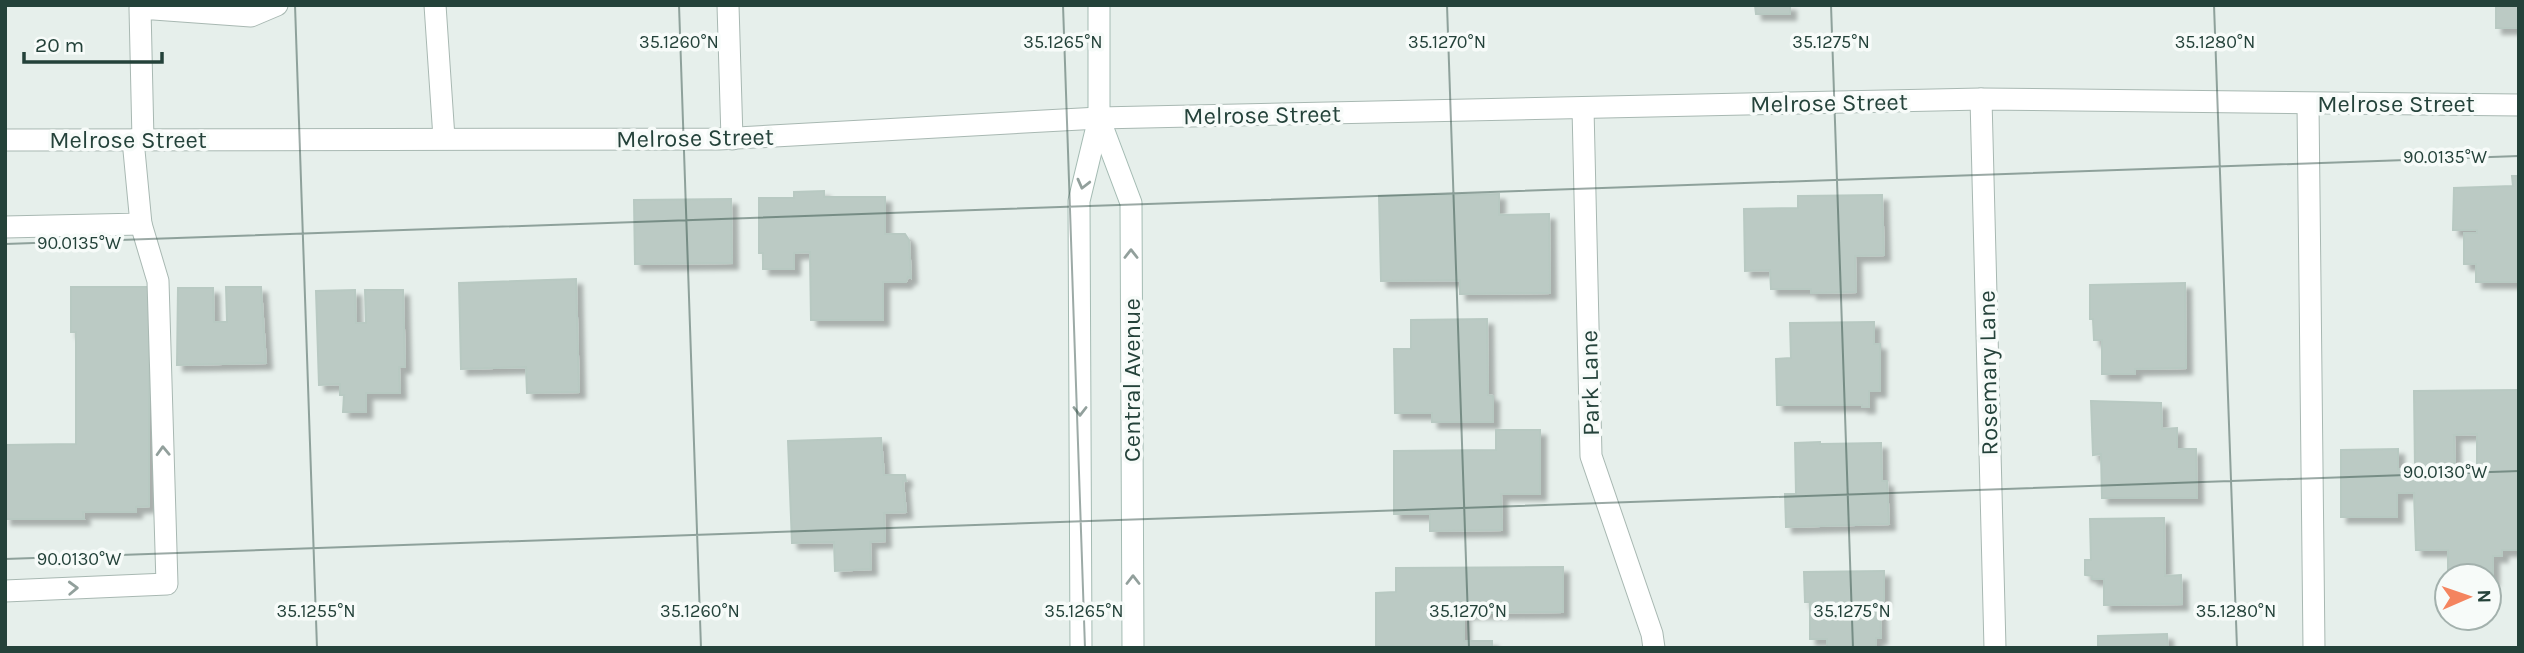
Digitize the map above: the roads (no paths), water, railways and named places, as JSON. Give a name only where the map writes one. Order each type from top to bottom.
[{"type":"street","points":[[5,590],[167,584],[158,281],[141,224],[138,140],[140,8],[251,16],[277,5]]},
{"type":"street","points":[[435,5],[444,138]]},
{"type":"street","points":[[729,5],[732,139]]},
{"type":"street","name":"Central Avenue","points":[[1081,648],[1079,201],[1099,118],[1099,5]]},
{"type":"street","name":"Melrose Street","points":[[5,140],[732,139],[1099,118],[1981,99],[2519,104]]},
{"type":"street","name":"Rosemary Lane","points":[[1981,99],[1995,648]]},
{"type":"street","points":[[2308,104],[2314,648]]},
{"type":"street","name":"Park Lane","points":[[1583,108],[1591,456],[1652,634],[1654,648]]},
{"type":"street","name":"Central Avenue","points":[[1099,118],[1131,203],[1133,648]]},
{"type":"street","points":[[5,227],[141,224]]}]
